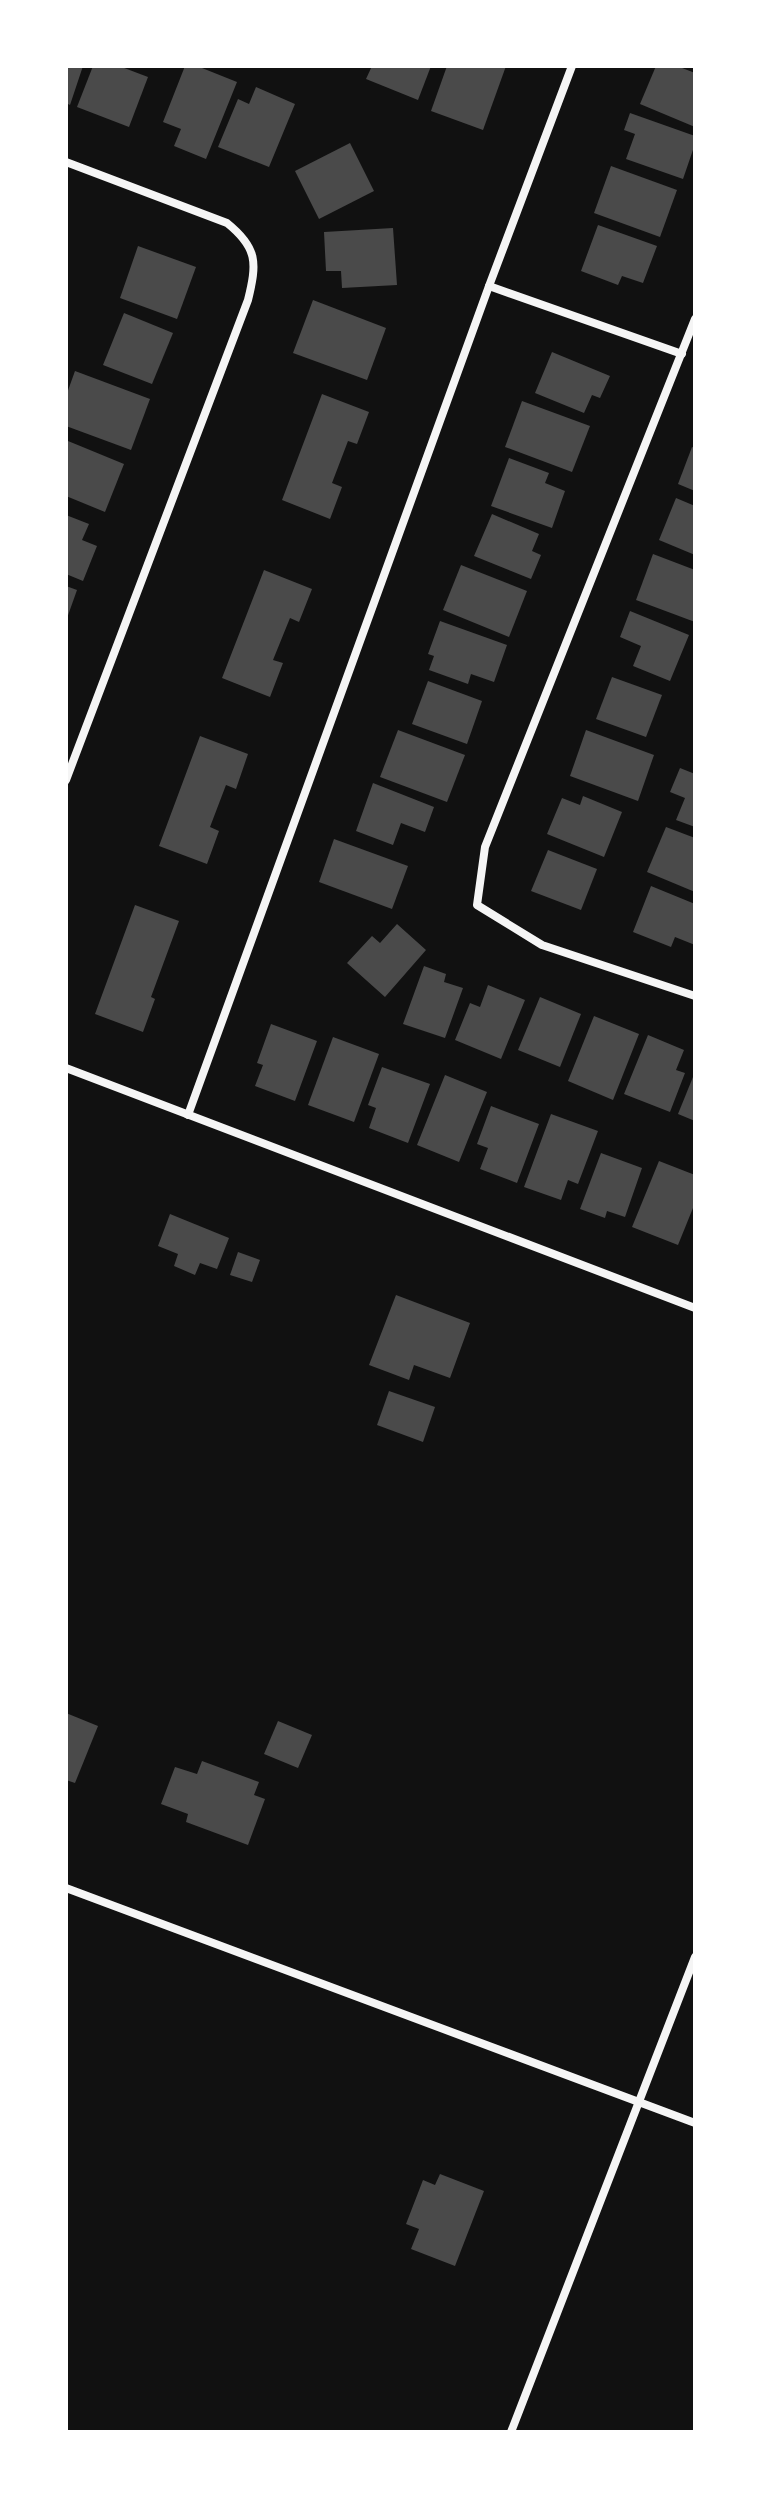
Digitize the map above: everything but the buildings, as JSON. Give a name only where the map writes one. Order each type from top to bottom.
[{"type":"street","points":[[188,1115],[572,66]]},
{"type":"street","points":[[66,162],[227,223],[245,238],[254,256],[248,300],[66,780]]},
{"type":"street","points":[[489,286],[682,354]]},
{"type":"street","points":[[695,319],[485,847],[477,905],[542,945],[695,996]]},
{"type":"street","points":[[66,1068],[695,1308]]},
{"type":"street","points":[[66,1888],[695,2123]]},
{"type":"street","points":[[511,2432],[695,1957]]}]
